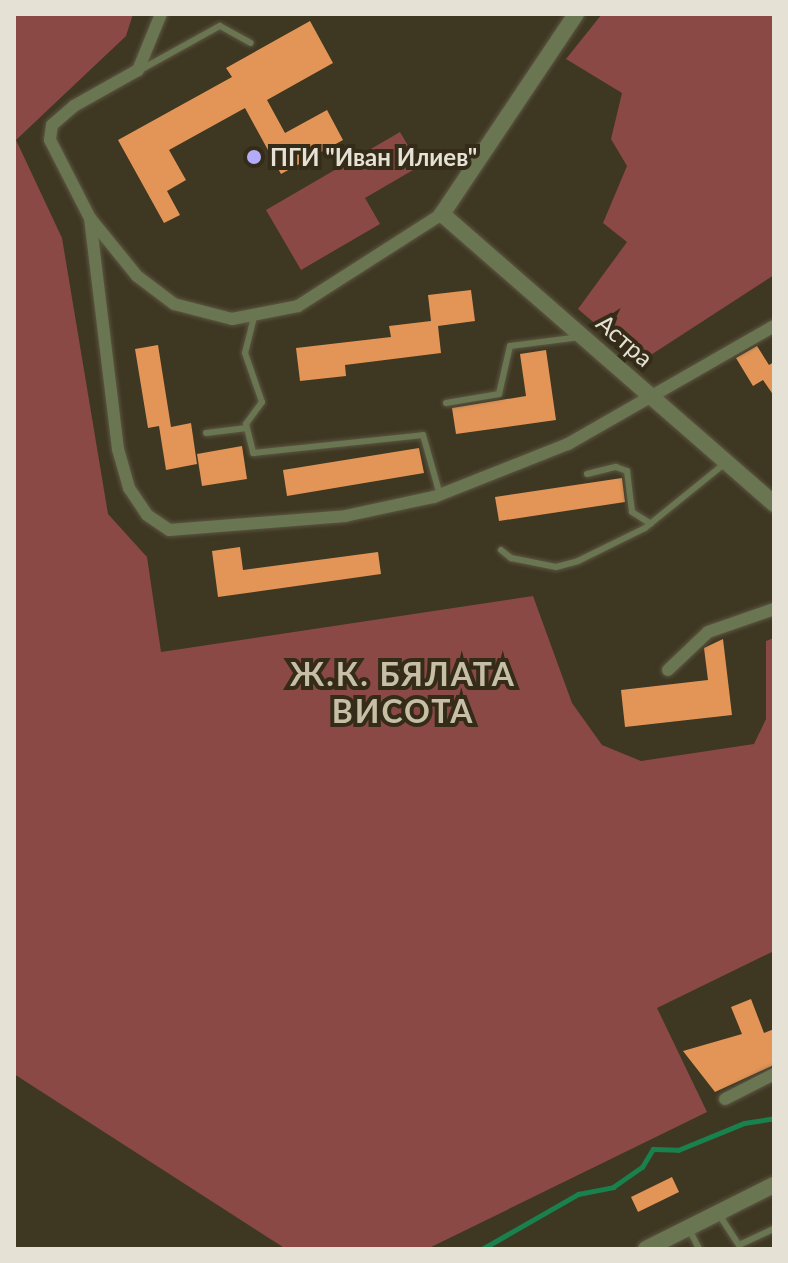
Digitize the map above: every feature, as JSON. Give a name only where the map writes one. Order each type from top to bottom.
[{"type":"street","points":[[161,14],[138,70],[52,125],[53,151],[90,218],[137,276],[174,304],[211,317],[254,317],[325,292],[442,214],[576,14]]},
{"type":"street","name":"Астра","points":[[442,214],[774,504]]},
{"type":"street","points":[[90,218],[118,449],[129,488],[147,515],[169,530],[209,531],[345,516],[440,495],[568,444],[774,326]]},
{"type":"street","points":[[668,670],[708,632],[774,609]]},
{"type":"street","points":[[725,1099],[774,1074]]},
{"type":"street","points":[[646,1249],[774,1185]]},
{"type":"lane","points":[[138,70],[220,26],[251,43]]},
{"type":"lane","points":[[254,317],[245,353],[262,402],[247,428],[253,453],[423,435],[440,495]]},
{"type":"lane","points":[[446,403],[499,394],[510,346],[584,337]]},
{"type":"lane","points":[[206,433],[247,428]]},
{"type":"lane","points":[[501,550],[511,558],[556,567],[651,524],[727,462]]},
{"type":"lane","points":[[587,474],[616,467],[627,471],[632,512],[651,524]]},
{"type":"lane","points":[[718,1213],[739,1245],[774,1229]]},
{"type":"lane","points":[[688,1227],[699,1249]]},
{"type":"shaded area","points":[[14,14],[133,14],[126,36],[16,140],[62,238],[108,514],[147,557],[161,652],[533,596],[572,703],[602,745],[641,761],[754,744],[766,719],[766,641],[774,638],[774,951],[657,1008],[707,1112],[427,1249],[286,1249],[14,1074]]},
{"type":"shaded area","points":[[602,14],[774,14],[774,275],[640,362],[578,309],[627,242],[603,223],[627,166],[611,139],[622,93],[566,59]]},
{"type":"shaded area","points":[[400,132],[420,166],[365,198],[380,224],[301,270],[266,210]]},
{"type":"building","points":[[310,21],[333,63],[267,100],[285,133],[327,110],[343,140],[281,174],[245,108],[169,150],[186,180],[167,191],[180,215],[164,223],[118,140],[232,77],[226,68]]},
{"type":"building","points":[[471,290],[475,321],[438,326],[441,353],[345,365],[346,376],[300,381],[296,348],[391,337],[389,326],[431,321],[428,295]]},
{"type":"building","points":[[158,345],[171,427],[191,423],[197,464],[166,470],[159,426],[148,428],[135,349]]},
{"type":"building","points":[[757,346],[769,365],[774,362],[774,396],[763,380],[753,386],[736,358]]},
{"type":"building","points":[[546,350],[556,420],[456,434],[452,408],[526,396],[520,354]]},
{"type":"building","points":[[242,446],[247,479],[202,486],[197,454]]},
{"type":"building","points":[[419,448],[424,473],[287,496],[283,470]]},
{"type":"building","points":[[622,478],[625,502],[499,521],[495,497]]},
{"type":"building","points":[[240,547],[243,570],[378,552],[381,574],[218,597],[212,551]]},
{"type":"building","points":[[723,639],[732,715],[625,727],[621,690],[708,680],[704,648]]},
{"type":"building","points":[[751,999],[764,1033],[774,1029],[774,1065],[715,1092],[683,1051],[742,1034],[731,1007]]},
{"type":"building","points":[[672,1177],[679,1192],[638,1212],[631,1197]]},
{"type":"waterway","points":[[482,1249],[578,1194],[613,1187],[642,1167],[653,1149],[678,1150],[744,1123],[774,1118]]},
{"type":"place","name":"ПГИ \"Иван Илиев\"","points":[[254,157]]},
{"type":"district","name":"Ж.К. БЯЛАТА ВИСОТА","points":[[403,694]]}]
